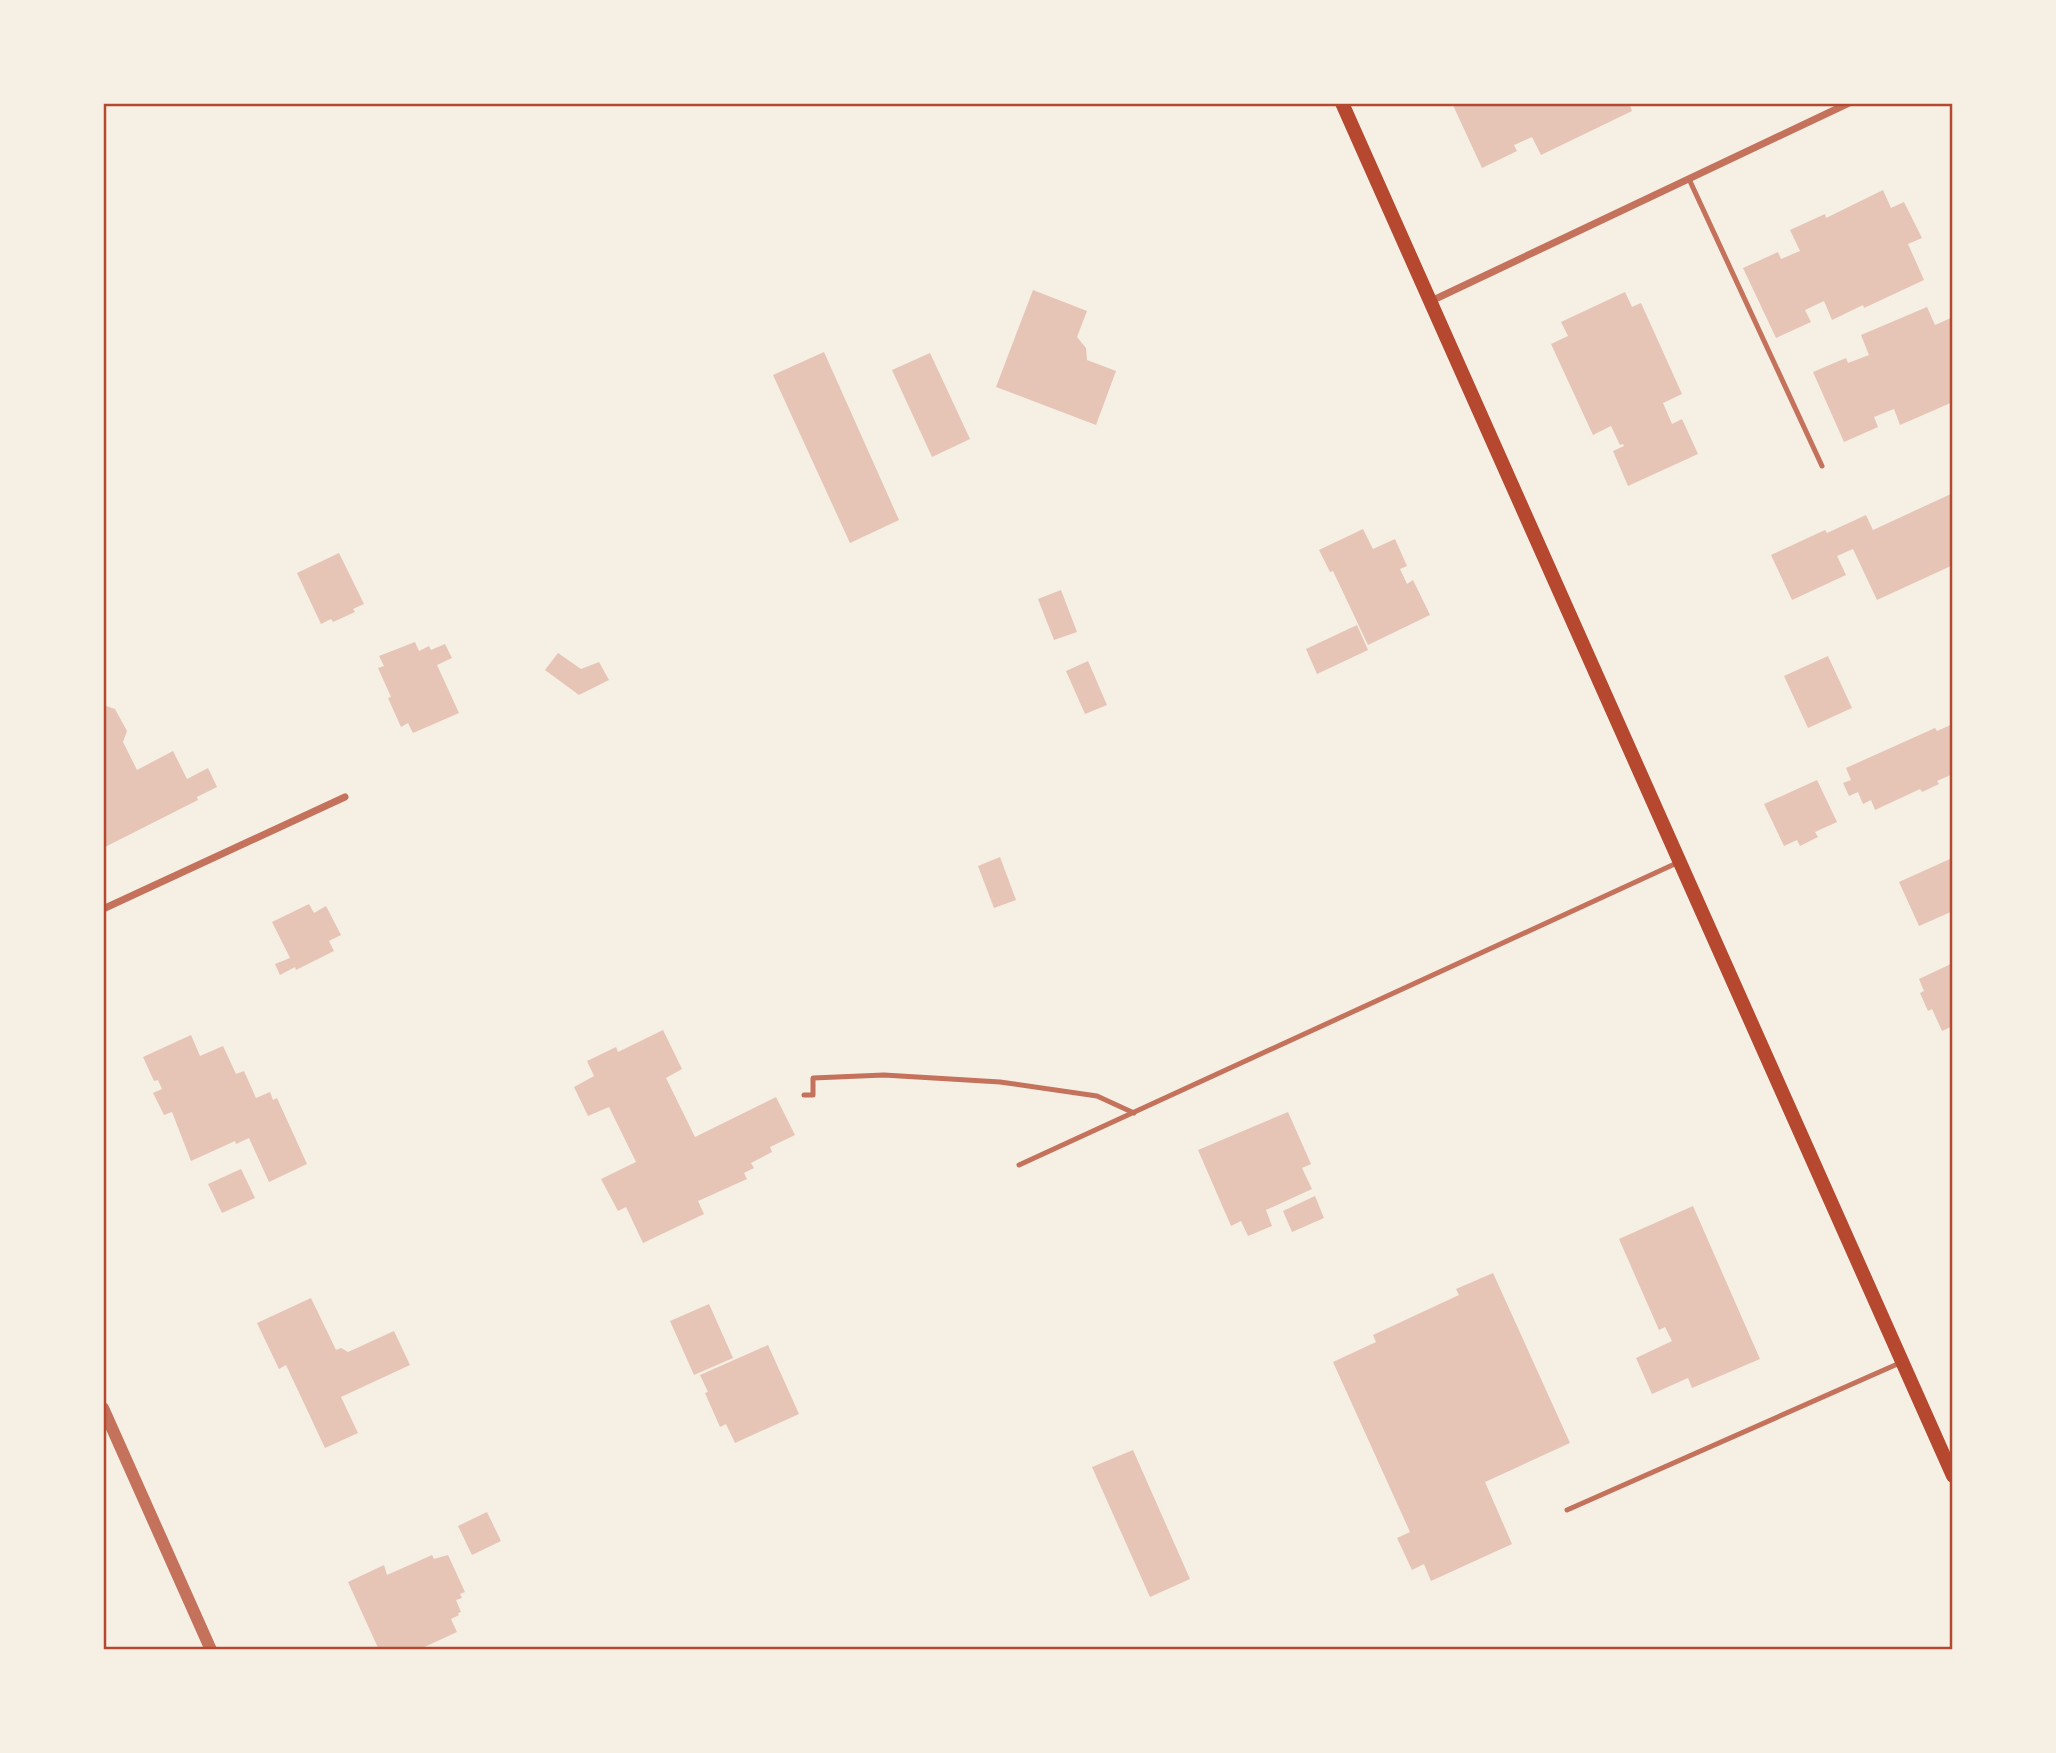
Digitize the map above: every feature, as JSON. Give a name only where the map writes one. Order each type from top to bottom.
[{"type":"main road","points":[[1342,103],[1953,1476]]},
{"type":"street","points":[[1429,302],[1849,103]]},
{"type":"street","points":[[103,909],[345,797]]},
{"type":"street","points":[[103,1408],[211,1650]]},
{"type":"lane","points":[[1689,179],[1822,466]]},
{"type":"lane","points":[[1020,1165],[1679,862]]},
{"type":"lane","points":[[804,1095],[813,1095],[813,1078],[884,1074],[1000,1082],[1097,1096],[1134,1113]]},
{"type":"lane","points":[[1567,1510],[1902,1362]]},
{"type":"building","points":[[1452,103],[1629,103],[1632,111],[1541,155],[1532,137],[1514,145],[1517,151],[1482,168]]},
{"type":"building","points":[[1883,190],[1891,208],[1904,202],[1922,238],[1908,244],[1924,280],[1832,320],[1824,301],[1805,310],[1811,322],[1776,338],[1743,268],[1778,252],[1781,259],[1800,251],[1790,230],[1825,214],[1826,218]]},
{"type":"building","points":[[1033,290],[1087,311],[1077,337],[1086,348],[1087,360],[1116,371],[1096,425],[996,387]]},
{"type":"building","points":[[1625,292],[1632,307],[1641,303],[1682,394],[1663,403],[1672,424],[1682,419],[1698,454],[1628,486],[1613,451],[1624,446],[1623,444],[1620,445],[1611,426],[1593,435],[1551,344],[1568,336],[1561,322]]},
{"type":"building","points":[[1927,307],[1935,325],[1953,317],[1953,402],[1900,425],[1894,409],[1874,417],[1878,427],[1844,442],[1813,372],[1846,358],[1848,363],[1869,355],[1861,335]]},
{"type":"building","points":[[824,352],[899,520],[850,543],[773,375]]},
{"type":"building","points":[[930,353],[970,439],[932,457],[892,370]]},
{"type":"building","points":[[1953,493],[1953,565],[1877,600],[1853,549],[1837,556],[1846,575],[1792,600],[1771,555],[1866,515],[1873,530]]},
{"type":"building","points":[[1363,529],[1373,549],[1395,539],[1407,566],[1400,569],[1407,584],[1413,580],[1430,615],[1368,645],[1333,571],[1330,572],[1319,550]]},
{"type":"building","points":[[339,553],[364,604],[353,609],[355,612],[333,622],[331,619],[321,624],[297,573]]},
{"type":"building","points":[[1061,590],[1077,632],[1054,640],[1038,599]]},
{"type":"building","points":[[1357,625],[1368,650],[1317,674],[1306,649]]},
{"type":"building","points":[[415,642],[419,651],[429,646],[431,650],[445,644],[452,658],[437,665],[459,713],[413,733],[408,723],[401,727],[378,668],[384,666],[379,656]]},
{"type":"building","points":[[558,653],[581,669],[599,662],[609,680],[579,695],[545,670]]},
{"type":"building","points":[[1828,656],[1852,708],[1808,728],[1784,676]]},
{"type":"building","points":[[1088,661],[1107,705],[1085,714],[1066,671]]},
{"type":"building","points":[[103,705],[115,709],[127,731],[123,742],[137,770],[173,751],[187,779],[208,768],[217,787],[197,797],[198,800],[103,848]]},
{"type":"building","points":[[1953,724],[1953,774],[1937,781],[1939,784],[1922,792],[1920,789],[1875,810],[1871,800],[1863,804],[1858,792],[1849,796],[1843,783],[1851,780],[1846,768],[1935,728],[1937,731]]},
{"type":"building","points":[[1817,780],[1837,822],[1815,832],[1818,837],[1800,846],[1797,840],[1784,846],[1764,804]]},
{"type":"building","points":[[1000,857],[1016,900],[994,908],[978,866]]},
{"type":"building","points":[[1950,859],[1953,865],[1953,911],[1919,926],[1899,882]]},
{"type":"building","points":[[309,904],[314,913],[326,906],[341,935],[329,941],[334,951],[280,975],[275,964],[290,958],[272,922]]},
{"type":"building","points":[[1953,963],[1953,1026],[1942,1031],[1932,1009],[1928,1011],[1920,993],[1924,991],[1919,979]]},
{"type":"building","points":[[663,1030],[682,1069],[666,1078],[695,1137],[776,1097],[795,1135],[770,1147],[772,1152],[751,1163],[754,1168],[744,1173],[747,1179],[698,1201],[704,1214],[643,1243],[626,1207],[618,1211],[601,1179],[636,1162],[609,1107],[588,1116],[574,1087],[594,1076],[587,1061],[616,1047],[618,1052]]},
{"type":"building","points":[[191,1035],[200,1056],[223,1046],[236,1074],[244,1071],[256,1098],[270,1092],[273,1100],[277,1098],[307,1164],[269,1182],[249,1138],[236,1144],[235,1141],[191,1161],[172,1112],[164,1115],[153,1093],[162,1089],[158,1080],[154,1081],[143,1057]]},
{"type":"building","points":[[1288,1112],[1311,1164],[1302,1168],[1312,1189],[1266,1210],[1272,1226],[1248,1236],[1241,1221],[1231,1226],[1198,1150]]},
{"type":"building","points":[[241,1169],[255,1198],[222,1213],[208,1184]]},
{"type":"building","points":[[1315,1196],[1324,1218],[1292,1232],[1283,1211]]},
{"type":"building","points":[[1693,1206],[1760,1359],[1692,1388],[1688,1378],[1652,1394],[1636,1358],[1672,1341],[1665,1327],[1659,1330],[1619,1239]]},
{"type":"building","points":[[1493,1273],[1570,1443],[1485,1482],[1512,1544],[1431,1581],[1424,1564],[1412,1570],[1397,1538],[1410,1532],[1333,1362],[1376,1342],[1373,1335],[1459,1295],[1456,1289]]},
{"type":"building","points":[[311,1298],[336,1350],[341,1348],[348,1352],[394,1331],[410,1365],[341,1397],[358,1433],[325,1448],[286,1365],[279,1369],[257,1323]]},
{"type":"building","points":[[709,1304],[733,1358],[694,1375],[670,1321]]},
{"type":"building","points":[[768,1345],[799,1414],[735,1443],[726,1424],[720,1427],[700,1375]]},
{"type":"building","points":[[1133,1450],[1190,1579],[1150,1597],[1092,1467]]},
{"type":"building","points":[[487,1512],[501,1541],[472,1555],[458,1526]]},
{"type":"building","points":[[432,1555],[434,1559],[448,1555],[465,1592],[460,1594],[462,1598],[456,1600],[461,1612],[451,1619],[457,1632],[418,1650],[379,1650],[348,1582],[384,1565],[387,1575]]}]
